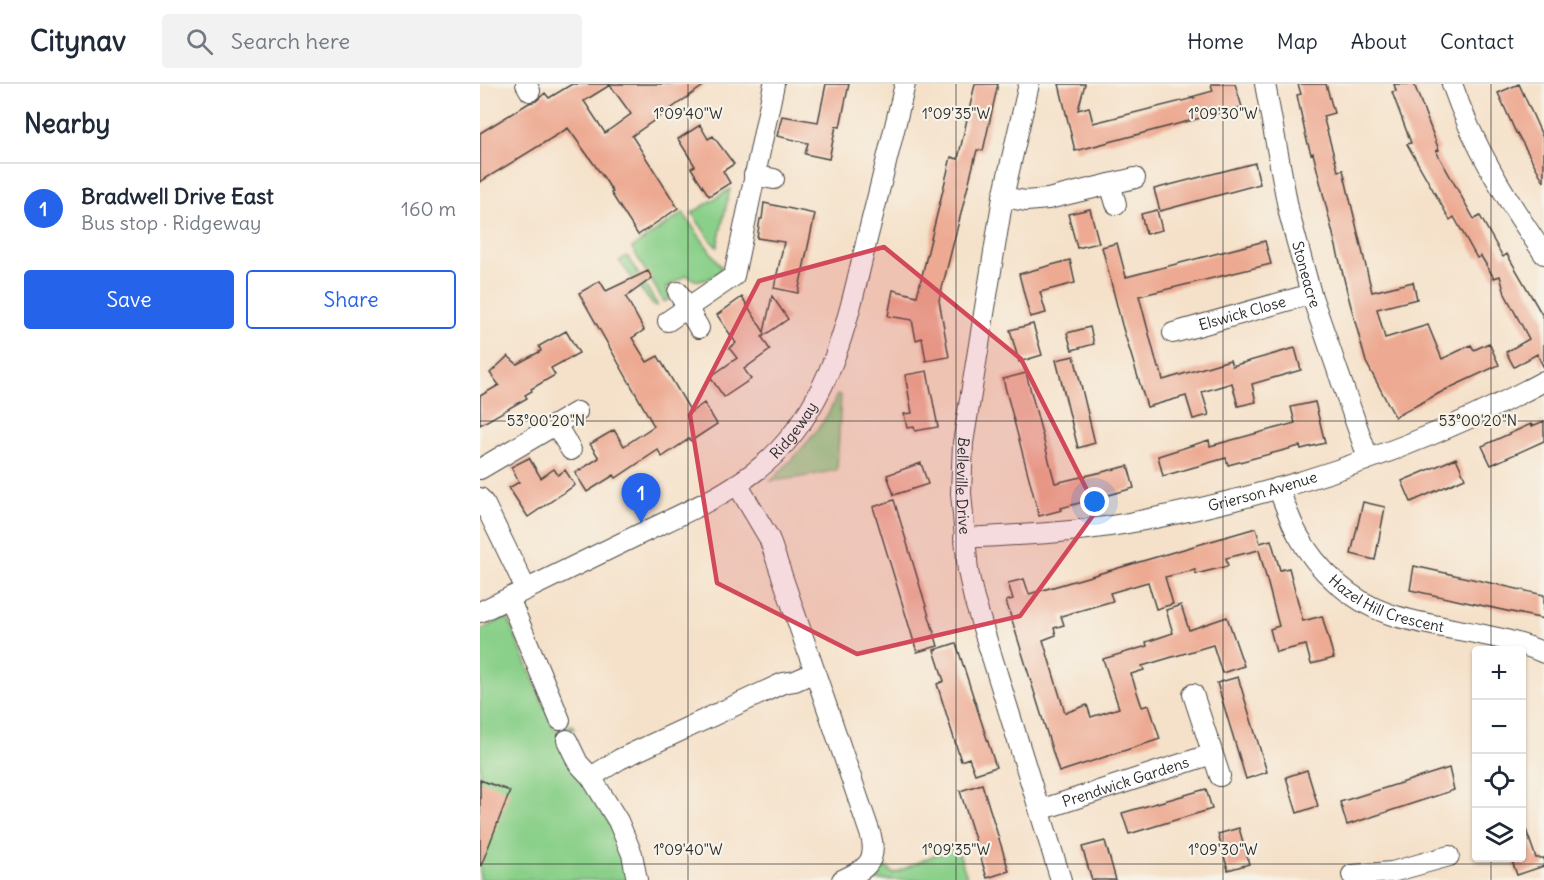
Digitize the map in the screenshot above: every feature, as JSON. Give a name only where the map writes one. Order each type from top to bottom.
[{"type":"street","points":[[668,321],[683,300],[734,276],[774,84]]},
{"type":"street","name":"Ridgeway","points":[[480,612],[717,497],[778,451],[806,417],[825,385],[847,321],[905,84]]},
{"type":"street","name":"Belleville Drive","points":[[1029,84],[1003,196],[963,443],[961,493],[968,571],[974,599],[1061,880]]},
{"type":"street","name":"Stoneacre","points":[[1265,84],[1289,213],[1311,294],[1368,458]]},
{"type":"street","points":[[1452,84],[1490,171],[1544,254]]},
{"type":"street","points":[[754,176],[774,179]]},
{"type":"street","points":[[1003,196],[1026,201],[1048,199],[1135,178]]},
{"type":"street","points":[[1110,184],[1116,204]]},
{"type":"street","name":"Elswick Close","points":[[1173,333],[1311,294]]},
{"type":"street","points":[[683,300],[699,328]]},
{"type":"street","name":"Grierson Avenue","points":[[964,538],[1024,535],[1123,524],[1202,508],[1278,488],[1368,458],[1458,423],[1544,381]]},
{"type":"street","points":[[480,469],[577,412]]},
{"type":"street","points":[[556,425],[570,450]]},
{"type":"street","points":[[737,484],[766,531],[874,845],[871,859],[864,868],[842,880]]},
{"type":"street","name":"Hazel Hill Crescent","points":[[1278,488],[1297,534],[1309,552],[1335,582],[1350,594],[1388,614],[1525,644],[1544,653]]},
{"type":"street","points":[[480,498],[517,593],[561,720]]},
{"type":"street","points":[[591,777],[620,759],[783,683],[795,681],[815,672]]},
{"type":"street","points":[[1192,694],[1220,776]]},
{"type":"street","points":[[567,740],[578,763],[591,777],[622,829],[632,854],[637,880]]},
{"type":"street","name":"Prendwick Gardens","points":[[1040,810],[1212,753]]},
{"type":"street","points":[[1352,875],[1393,876],[1449,856]]},
{"type":"highlighted area","points":[[884,247],[1021,359],[1097,510],[1020,616],[857,654],[717,583],[690,415],[759,281]]},
{"type":"green space","points":[[730,189],[717,247],[692,213]]},
{"type":"green space","points":[[683,213],[722,268],[715,275],[701,281],[687,275],[667,287],[669,299],[664,302],[632,248]]},
{"type":"green space","points":[[627,256],[657,306],[653,305],[619,261]]},
{"type":"green space","points":[[837,395],[841,395],[837,470],[771,481],[817,430]]},
{"type":"green space","points":[[507,617],[555,731],[572,725],[574,729],[558,736],[574,772],[598,802],[621,847],[630,880],[480,880],[480,630]]},
{"type":"green space","points":[[956,845],[968,880],[871,880],[882,865],[893,874]]},
{"type":"building","points":[[572,84],[706,84],[632,136],[678,208],[638,235],[604,178],[568,128],[480,182],[480,133],[536,101],[545,93],[549,98]],"holes":[[[610,85],[631,114],[605,133],[584,101]]]},
{"type":"building","points":[[826,84],[849,84],[840,127],[836,126],[829,159],[805,154],[808,143],[777,136],[782,116],[818,122]]},
{"type":"building","points":[[975,84],[998,84],[983,151],[977,150],[939,300],[949,357],[926,361],[922,338],[916,340],[912,320],[888,316],[893,290],[917,296],[951,157],[958,159]]},
{"type":"building","points":[[1059,84],[1085,84],[1078,110],[1089,107],[1093,123],[1194,98],[1191,97],[1213,91],[1211,84],[1235,84],[1242,107],[1075,151]]},
{"type":"building","points":[[1298,84],[1326,84],[1334,113],[1323,116],[1338,171],[1343,170],[1372,292],[1413,282],[1417,299],[1377,309],[1385,338],[1428,325],[1442,359],[1471,345],[1474,350],[1489,343],[1499,365],[1395,417],[1366,362],[1313,153],[1311,154],[1306,137],[1297,95],[1301,94]]},
{"type":"building","points":[[1394,84],[1414,84],[1439,150],[1436,151],[1474,219],[1480,216],[1503,257],[1507,254],[1544,318],[1544,368],[1537,354],[1514,367],[1506,352],[1529,339],[1505,294],[1500,276],[1494,278],[1481,256],[1477,258],[1454,217],[1450,220],[1407,144],[1411,143],[1392,92],[1396,91]]},
{"type":"building","points":[[1519,84],[1544,140],[1544,182],[1516,133],[1498,93]]},
{"type":"building","points":[[700,125],[708,139],[713,136],[734,164],[723,171],[730,183],[709,196],[691,168],[695,166],[678,139]]},
{"type":"building","points":[[1255,163],[1260,184],[1160,211],[1154,189]]},
{"type":"building","points":[[764,203],[815,214],[798,293],[774,288],[784,242],[757,238]]},
{"type":"building","points":[[1090,209],[1099,243],[1077,248],[1068,214]]},
{"type":"building","points":[[1157,210],[1162,230],[1146,234],[1141,214]]},
{"type":"building","points":[[1265,241],[1271,264],[1139,296],[1158,368],[1160,368],[1163,380],[1230,360],[1232,366],[1295,348],[1301,370],[1252,384],[1256,402],[1238,406],[1232,383],[1202,392],[1209,415],[1193,419],[1186,396],[1147,407],[1122,325],[1102,247],[1117,243],[1126,277]]},
{"type":"building","points":[[1070,260],[1075,283],[1040,292],[1046,313],[1030,317],[1019,274]]},
{"type":"building","points":[[648,271],[652,278],[626,297],[644,330],[632,338],[647,362],[658,356],[691,412],[704,403],[717,424],[662,457],[658,450],[616,478],[614,475],[587,492],[575,473],[599,458],[590,444],[614,430],[624,446],[654,426],[579,293],[600,281],[606,291]]},
{"type":"building","points":[[772,296],[788,319],[762,337],[770,350],[744,369],[751,379],[724,397],[710,377],[737,358],[729,348],[736,343],[717,315],[742,297],[764,332]]},
{"type":"building","points":[[1033,324],[1042,355],[1019,362],[1010,330]]},
{"type":"building","points":[[1090,327],[1094,344],[1072,350],[1067,333]]},
{"type":"building","points":[[566,331],[579,353],[551,368],[555,375],[531,389],[532,391],[525,395],[527,398],[480,425],[480,396],[499,385],[490,373],[508,356],[517,364],[541,351],[539,346]]},
{"type":"building","points":[[1074,356],[1095,443],[1078,448],[1056,360]]},
{"type":"building","points":[[927,371],[938,427],[915,431],[914,427],[907,428],[904,414],[912,413],[905,375]]},
{"type":"building","points":[[1026,373],[1055,483],[1128,466],[1134,488],[1039,516],[1003,379]]},
{"type":"building","points":[[1315,402],[1325,443],[1301,449],[1300,446],[1228,465],[1226,458],[1163,476],[1158,456],[1209,440],[1210,446],[1295,423],[1291,407]]},
{"type":"building","points":[[1544,421],[1544,441],[1491,465],[1482,446],[1531,424],[1532,426]]},
{"type":"building","points":[[529,458],[541,478],[554,469],[558,475],[565,470],[575,485],[528,517],[509,488],[519,482],[511,467]]},
{"type":"building","points":[[1456,458],[1465,478],[1411,502],[1402,481]]},
{"type":"building","points":[[921,463],[928,484],[894,495],[887,475]]},
{"type":"building","points":[[894,500],[938,646],[917,652],[873,507]]},
{"type":"building","points":[[1363,502],[1385,507],[1375,560],[1351,554]]},
{"type":"building","points":[[1256,528],[1260,543],[1271,540],[1280,570],[1289,568],[1303,621],[1322,616],[1334,658],[1311,664],[1306,645],[1276,652],[1270,629],[1279,626],[1259,550],[1226,558],[1228,566],[1196,574],[1195,570],[1165,577],[1173,604],[1156,609],[1148,582],[1110,593],[1113,601],[1061,616],[1064,625],[1054,628],[1056,635],[1043,640],[1065,713],[1087,705],[1091,717],[1119,708],[1103,659],[1147,646],[1146,642],[1173,633],[1166,610],[1181,605],[1189,630],[1227,617],[1244,666],[1222,673],[1213,645],[1142,666],[1144,670],[1131,674],[1142,707],[1149,705],[1160,739],[1059,772],[1006,601],[1013,599],[1008,583],[1024,579],[1029,594]]},
{"type":"building","points":[[1414,566],[1544,595],[1544,619],[1410,590]]},
{"type":"building","points":[[956,643],[996,767],[975,774],[969,758],[961,761],[937,684],[944,681],[934,650]]},
{"type":"building","points":[[1238,677],[1267,772],[1246,779],[1217,683]]},
{"type":"building","points":[[1449,768],[1454,790],[1347,825],[1340,802]]},
{"type":"building","points":[[1307,770],[1318,806],[1297,813],[1286,777]]},
{"type":"building","points":[[480,780],[510,791],[481,866],[480,865]]},
{"type":"building","points":[[982,784],[1009,871],[987,878],[960,791]]},
{"type":"building","points":[[1206,789],[1212,809],[1129,834],[1122,813]]},
{"type":"building","points":[[1239,828],[1249,864],[1228,870],[1218,834]]},
{"type":"building","points":[[1526,830],[1536,858],[1544,858],[1544,866],[1517,875],[1512,862],[1526,862]]},
{"type":"building","points":[[1105,841],[1116,880],[1092,880],[1082,847]]},
{"type":"place","name":"Bradwell Drive East","points":[[641,523]]}]
